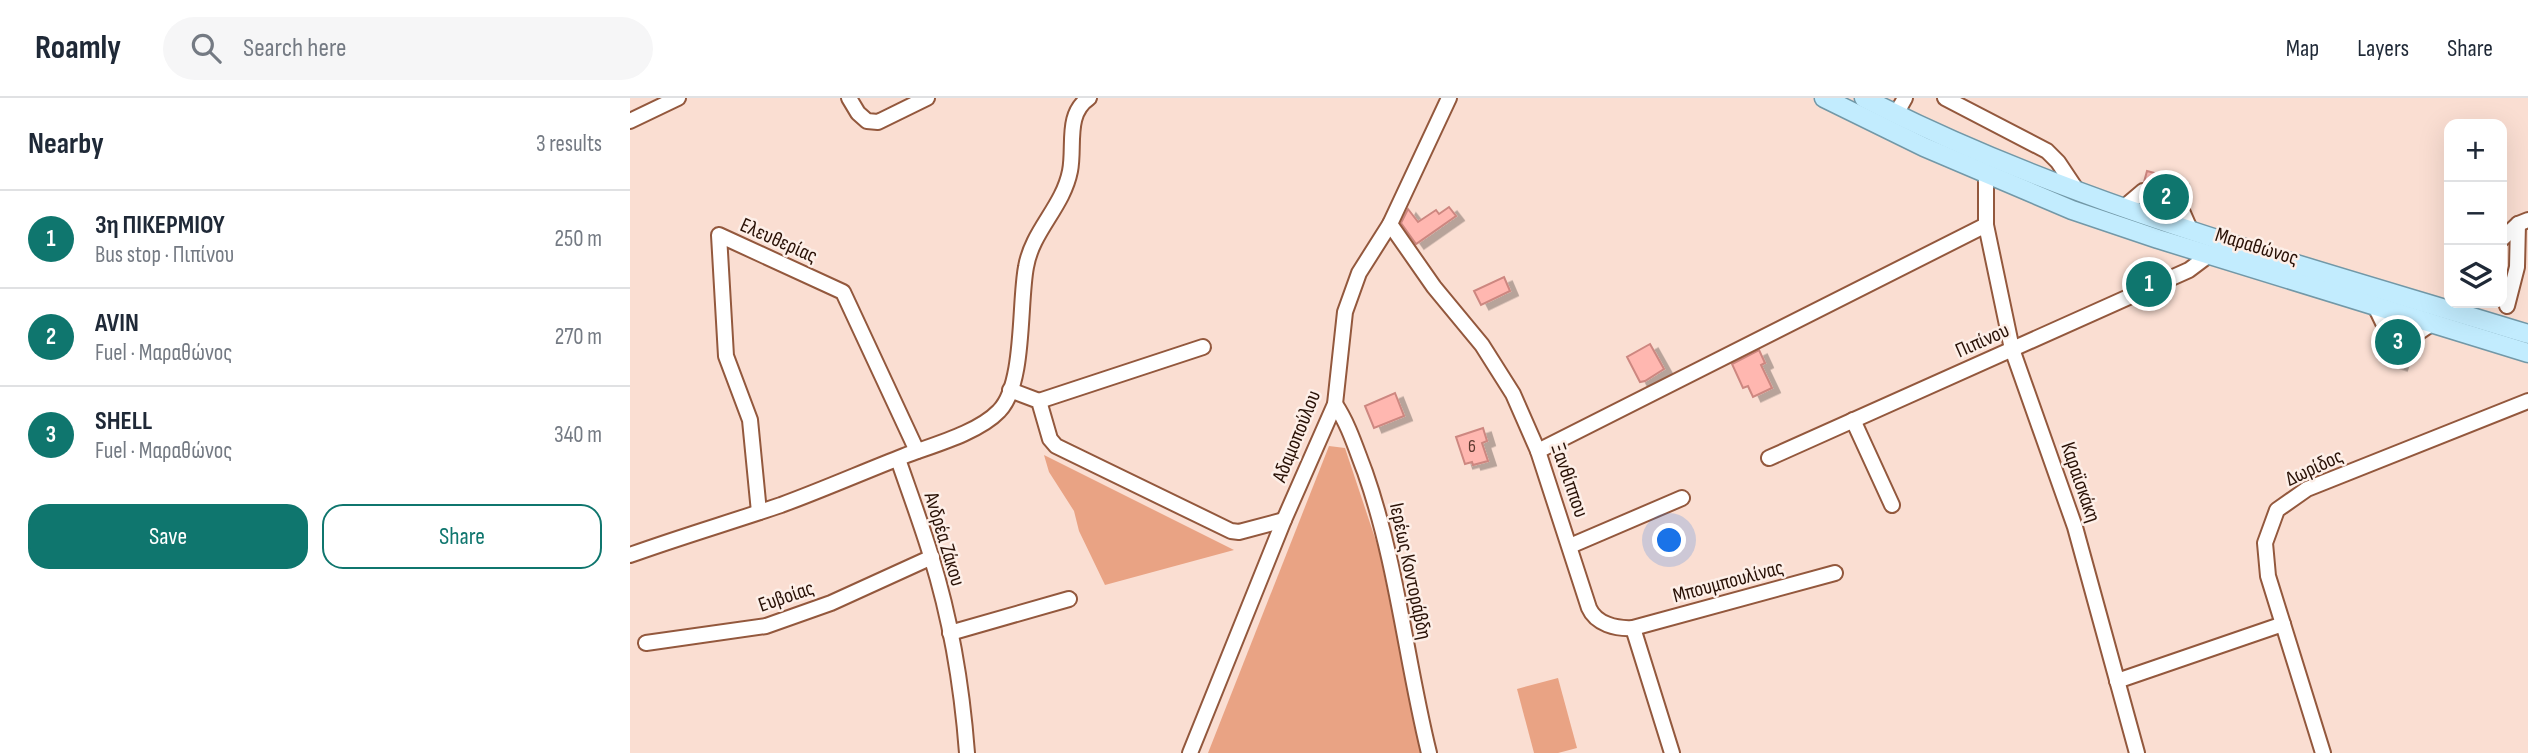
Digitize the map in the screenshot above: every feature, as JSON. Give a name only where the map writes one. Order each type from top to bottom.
[{"type":"main road","name":"Μαραθώνος","points":[[1824,98],[1884,129],[2072,210],[2528,354]]},
{"type":"main road","name":"Μαραθώνος","points":[[1864,98],[1900,106],[2015,168],[2123,208],[2444,301]]},
{"type":"main road","name":"Μαραθώνος","points":[[2462,308],[2528,334]]},
{"type":"street","points":[[630,121],[678,98]]},
{"type":"street","points":[[849,98],[867,121],[878,122],[927,98]]},
{"type":"street","points":[[630,555],[759,512],[898,459],[973,428],[994,416],[1004,406],[1018,361],[1028,256],[1067,182],[1074,115],[1089,98]]},
{"type":"street","name":"Αδαμοπούλου","points":[[1190,753],[1284,520],[1335,404],[1345,312],[1349,298],[1359,273],[1390,224],[1449,98]]},
{"type":"street","points":[[1945,98],[2048,151],[2078,192]]},
{"type":"street","name":"Καραϊσκάκη","points":[[1986,174],[1986,225],[2012,349],[2074,527],[2137,753]]},
{"type":"street","points":[[2507,235],[2523,222]]},
{"type":"street","points":[[2507,306],[2518,267],[2523,222]]},
{"type":"street","name":"Ξανθίππου","points":[[1390,224],[1434,287],[1467,326],[1503,376],[1522,412],[1538,451],[1591,613],[1601,622],[1633,628]]},
{"type":"street","points":[[1538,451],[1986,225]]},
{"type":"street","name":"Ελευθερίας","points":[[759,512],[750,420],[726,356],[719,235],[842,292],[918,451]]},
{"type":"street","name":"Πιπίνου","points":[[1769,458],[2189,270],[2209,255]]},
{"type":"street","points":[[1010,390],[1039,401],[1203,346]]},
{"type":"street","points":[[1039,401],[1051,442],[1093,464],[1234,532],[1284,520]]},
{"type":"street","name":"Δωρίδος","points":[[2323,753],[2268,576],[2265,543],[2277,510],[2307,489],[2528,401]]},
{"type":"street","name":"Ιερέως Κοντοράβδη","points":[[1335,404],[1352,436],[1387,542],[1429,753]]},
{"type":"street","points":[[1853,421],[1892,505]]},
{"type":"street","name":"Ανδρέα Ζάκου","points":[[898,459],[932,557],[950,633],[965,719],[967,753]]},
{"type":"street","points":[[1570,546],[1682,498]]},
{"type":"street","name":"Ευβοίας","points":[[646,643],[738,632],[777,623],[831,603],[932,557]]},
{"type":"street","name":"Μπουμπουλίνας","points":[[1633,628],[1835,573]]},
{"type":"street","points":[[950,633],[1069,599]]},
{"type":"street","points":[[2117,681],[2283,624]]},
{"type":"street","points":[[1633,628],[1672,753]]},
{"type":"shaded area","points":[[1329,446],[1345,448],[1379,550],[1421,753],[1208,753]]},
{"type":"shaded area","points":[[1044,455],[1234,550],[1105,585],[1079,531],[1074,511],[1049,472]]},
{"type":"shaded area","points":[[1558,678],[1577,748],[1558,753],[1534,753],[1517,689]]},
{"type":"building","points":[[2147,171],[2181,180],[2177,193],[2144,182]]},
{"type":"building","points":[[1449,207],[1456,216],[1416,244],[1401,223],[1408,209],[1418,222],[1436,210],[1439,214]]},
{"type":"building","points":[[1504,277],[1510,291],[1481,305],[1474,291]]},
{"type":"building","points":[[2386,339],[2406,345],[2399,366],[2379,359]]},
{"type":"building","points":[[1650,344],[1664,369],[1640,382],[1627,357]]},
{"type":"building","points":[[1759,350],[1765,363],[1761,365],[1772,388],[1753,397],[1748,386],[1743,388],[1732,364]]},
{"type":"building","points":[[1395,393],[1404,416],[1374,428],[1365,406]]},
{"type":"building","points":[[1483,428],[1487,441],[1482,443],[1488,461],[1465,464],[1456,437]]},
{"type":"place","name":"AVIN","points":[[2166,197]]},
{"type":"place","name":"3η ΠΙΚΕΡΜΙΟΥ","points":[[2149,284]]},
{"type":"place","name":"SHELL","points":[[2398,342]]}]
